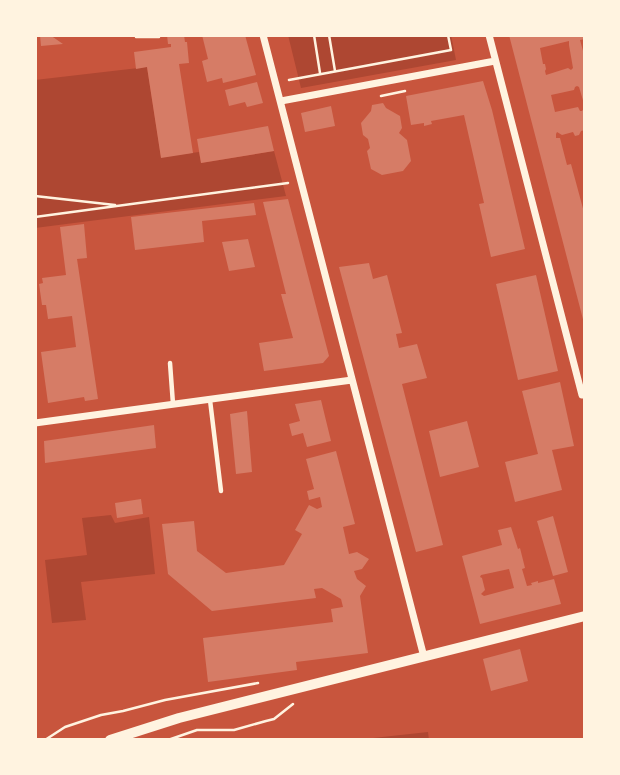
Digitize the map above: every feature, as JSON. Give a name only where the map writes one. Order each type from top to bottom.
[{"type":"street","points":[[263,35],[424,657]]},
{"type":"street","points":[[489,35],[583,394]]},
{"type":"street","points":[[281,101],[495,61]]},
{"type":"street","points":[[35,422],[352,380]]},
{"type":"street","points":[[110,740],[179,718],[585,617]]},
{"type":"lane","points":[[170,363],[173,404]]},
{"type":"lane","points":[[210,399],[221,491]]},
{"type":"path","points":[[314,35],[320,74]]},
{"type":"path","points":[[329,35],[335,71]]},
{"type":"path","points":[[289,80],[451,50],[448,35]]},
{"type":"path","points":[[136,37],[159,37]]},
{"type":"path","points":[[35,217],[301,181]]},
{"type":"path","points":[[35,196],[121,205]]},
{"type":"path","points":[[45,740],[65,727],[101,715],[165,700]]},
{"type":"path","points":[[168,740],[197,730],[234,730],[274,719],[296,701]]},
{"type":"shaded area","points":[[288,35],[451,35],[456,60],[301,88]]},
{"type":"shaded area","points":[[147,67],[161,157],[199,152],[201,163],[274,151],[286,196],[35,228],[35,80]]},
{"type":"shaded area","points":[[111,515],[115,523],[149,517],[155,574],[81,582],[86,620],[52,623],[45,560],[87,555],[82,518]]},
{"type":"shaded area","points":[[428,732],[429,740],[355,740]]},
{"type":"building","points":[[40,35],[50,35],[63,44],[41,46]]},
{"type":"building","points":[[167,35],[184,35],[187,42],[189,63],[179,64],[193,153],[161,158],[147,67],[136,69],[134,52],[171,47]]},
{"type":"building","points":[[202,35],[245,35],[256,75],[223,83],[222,78],[207,82],[202,61],[208,59]]},
{"type":"building","points":[[509,35],[585,35],[585,39],[580,40],[585,58],[585,107],[585,130],[575,136],[573,132],[562,135],[557,132],[556,138],[560,138],[567,165],[571,164],[585,216],[585,327]],"holes":[[[569,41],[573,68],[546,75],[540,48]],[[579,87],[585,107],[582,111],[578,107],[555,112],[551,95]]]},
{"type":"building","points":[[483,81],[525,249],[491,257],[479,204],[484,203],[464,115],[431,121],[432,124],[424,126],[424,123],[411,125],[406,96]]},
{"type":"building","points":[[257,82],[263,103],[247,107],[245,102],[229,106],[225,90]]},
{"type":"building","points":[[383,103],[386,108],[400,116],[402,128],[399,133],[407,140],[411,161],[403,171],[382,175],[371,169],[367,151],[370,148],[368,139],[363,135],[361,123],[371,111],[372,105]]},
{"type":"building","points":[[331,106],[335,126],[305,132],[301,113]]},
{"type":"building","points":[[268,126],[274,151],[201,163],[197,139]]},
{"type":"building","points":[[288,199],[329,356],[323,363],[264,371],[259,343],[293,338],[281,294],[286,294],[263,202]]},
{"type":"building","points":[[254,203],[256,215],[202,221],[204,242],[135,250],[131,217]]},
{"type":"building","points":[[84,224],[87,258],[77,259],[98,399],[85,401],[84,397],[48,403],[41,352],[76,347],[72,316],[48,319],[46,305],[42,305],[39,284],[43,283],[42,278],[66,275],[60,227]]},
{"type":"building","points":[[248,239],[255,267],[229,271],[222,242]]},
{"type":"building","points":[[369,263],[373,279],[387,275],[402,333],[396,334],[399,348],[417,344],[427,378],[402,384],[443,545],[416,552],[339,267]]},
{"type":"building","points":[[536,275],[558,371],[518,380],[496,284]]},
{"type":"building","points":[[560,382],[574,446],[552,450],[562,490],[515,502],[505,462],[538,454],[522,391]]},
{"type":"building","points":[[321,400],[331,441],[307,447],[303,433],[292,436],[289,424],[300,421],[295,404]]},
{"type":"building","points":[[247,411],[252,472],[236,474],[230,414]]},
{"type":"building","points":[[467,421],[479,467],[440,477],[429,431]]},
{"type":"building","points":[[154,425],[156,448],[45,463],[44,441]]},
{"type":"building","points":[[336,451],[355,524],[343,527],[349,554],[357,552],[369,559],[362,569],[354,571],[357,579],[366,586],[360,596],[368,653],[296,662],[297,670],[208,682],[203,638],[333,622],[331,609],[343,607],[341,599],[322,588],[314,589],[316,598],[212,611],[168,574],[162,524],[194,521],[197,551],[226,573],[284,565],[302,534],[295,530],[309,505],[317,509],[322,507],[320,497],[309,500],[307,491],[314,489],[306,459]]},
{"type":"building","points":[[141,499],[143,514],[117,518],[115,503]]},
{"type":"building","points":[[553,516],[568,572],[553,576],[537,521]]},
{"type":"building","points":[[511,527],[518,549],[520,548],[527,586],[554,579],[561,604],[480,624],[462,556],[502,545],[498,530]],"holes":[[[509,569],[514,588],[484,596],[481,594],[485,590],[480,577]]]},
{"type":"building","points":[[520,649],[528,681],[491,691],[483,659]]}]
